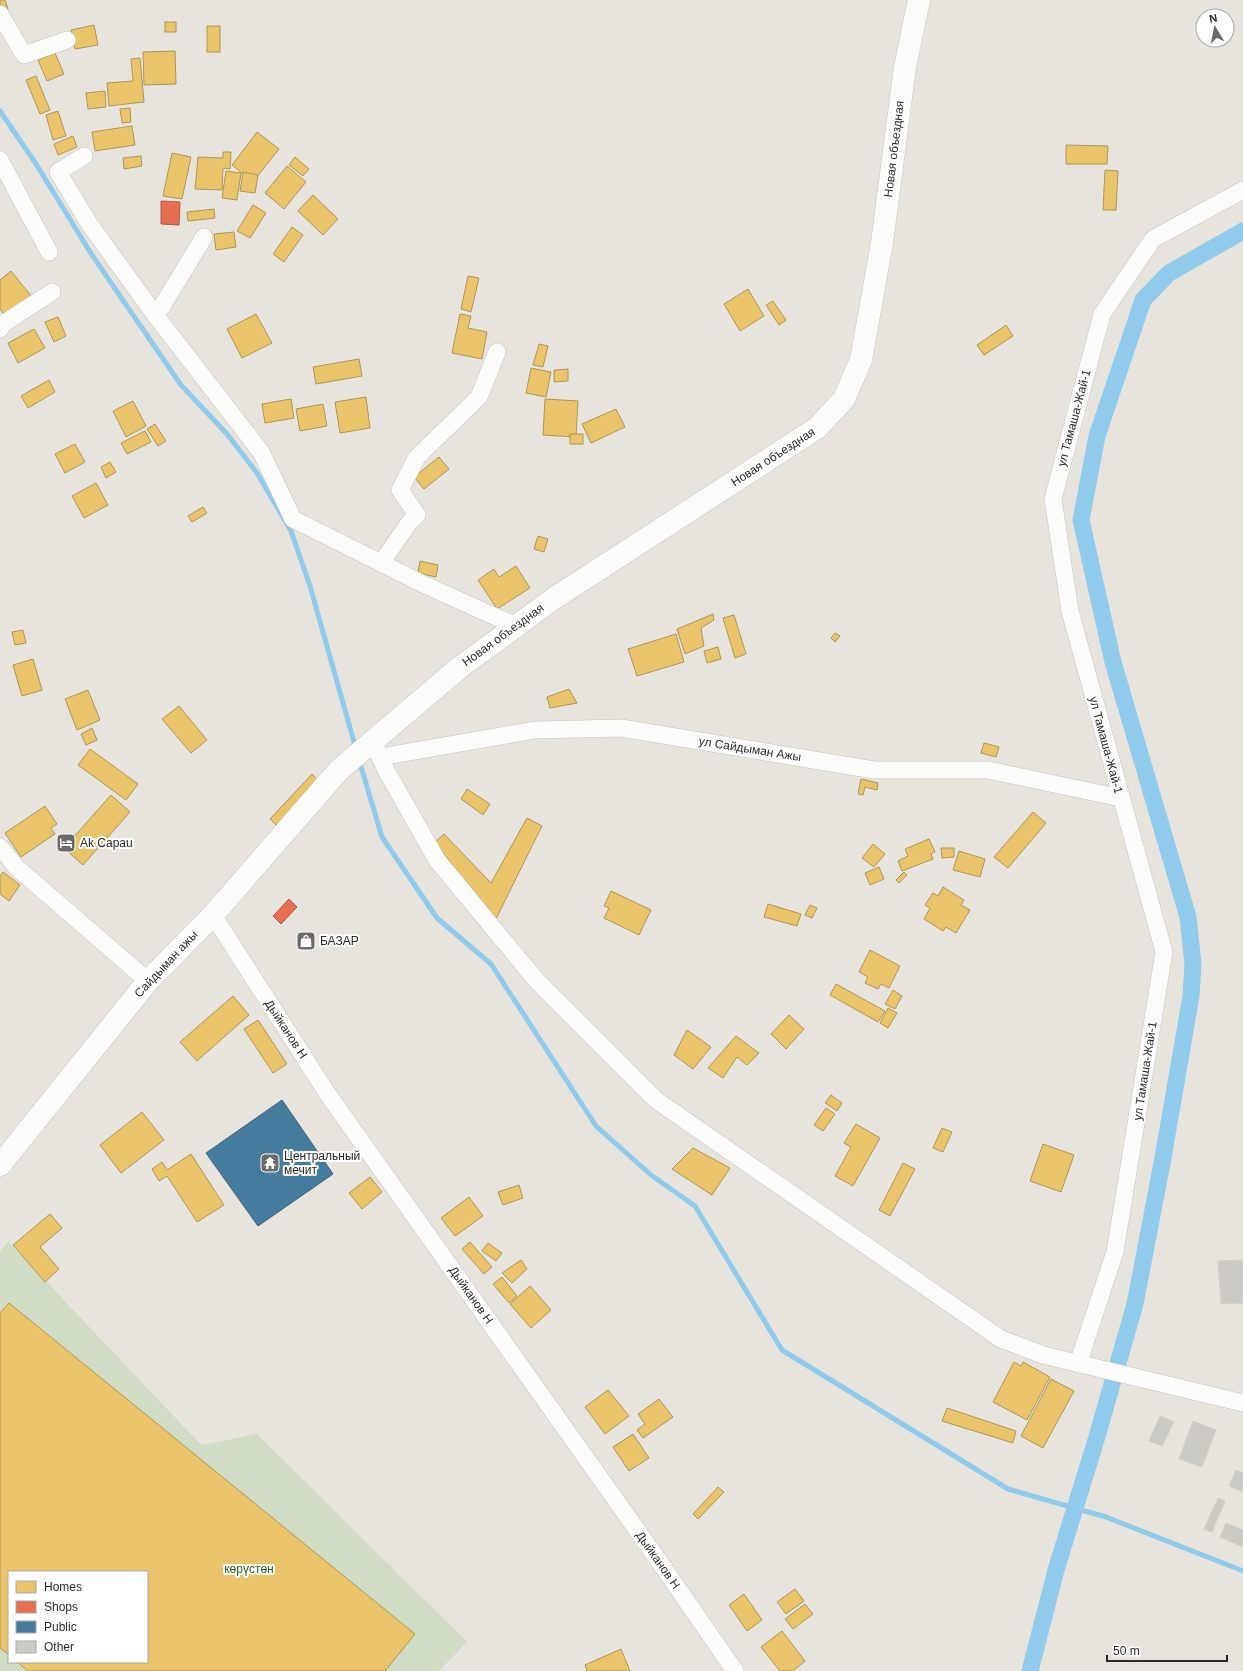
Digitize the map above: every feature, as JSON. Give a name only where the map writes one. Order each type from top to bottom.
[{"type":"main road","name":"Новая объездная","points":[[339,770],[373,748],[459,668],[516,626],[553,599],[817,428],[844,399],[861,360],[882,244],[905,67],[920,0]]},
{"type":"main road","name":"Сайдыман ажы","points":[[0,1165],[148,981],[213,915],[339,770]]},
{"type":"street","points":[[0,14],[24,55],[66,40]]},
{"type":"street","points":[[84,156],[58,172],[90,225],[156,316],[261,452],[293,519],[425,585],[516,626]]},
{"type":"street","points":[[0,160],[49,252]]},
{"type":"street","name":"ул Тамаша-Жай-1","points":[[1080,1364],[1115,1252],[1164,952],[1070,611],[1053,499],[1102,314],[1153,239],[1243,190]]},
{"type":"street","points":[[156,316],[204,237]]},
{"type":"street","points":[[0,329],[3,324],[52,292]]},
{"type":"street","points":[[381,563],[409,523],[417,515],[400,490],[417,457],[479,398],[497,352]]},
{"type":"street","name":"ул Сайдыман Ажы","points":[[373,748],[535,730],[621,728],[874,770],[988,770],[1121,798]]},
{"type":"street","points":[[373,748],[437,860],[536,980],[656,1100],[1001,1339],[1043,1355],[1243,1403]]},
{"type":"street","points":[[0,847],[16,867],[148,981]]},
{"type":"street","name":"Дыйканов Н","points":[[213,915],[328,1093],[735,1671]]},
{"type":"green space","name":"көрүстөн","points":[[8,1241],[201,1445],[257,1434],[467,1642],[439,1671],[0,1671],[0,1253]]},
{"type":"building: Homes","points":[[0,0],[5,0],[8,9],[0,12]]},
{"type":"building: Homes","points":[[165,22],[176,22],[176,32],[165,32]]},
{"type":"building: Homes","points":[[94,25],[98,45],[75,49],[71,30]]},
{"type":"building: Homes","points":[[207,26],[220,26],[220,52],[207,52]]},
{"type":"building: Homes","points":[[175,51],[176,84],[144,85],[143,52]]},
{"type":"building: Homes","points":[[55,53],[64,74],[47,81],[38,60]]},
{"type":"building: Homes","points":[[140,58],[144,102],[109,106],[107,83],[133,81],[131,59]]},
{"type":"building: Homes","points":[[36,76],[50,110],[40,114],[26,80]]},
{"type":"building: Homes","points":[[105,91],[106,107],[88,109],[86,93]]},
{"type":"building: Homes","points":[[130,108],[131,122],[122,123],[120,109]]},
{"type":"building: Homes","points":[[58,111],[66,136],[53,140],[46,115]]},
{"type":"building: Homes","points":[[132,126],[135,145],[95,151],[92,132]]},
{"type":"building: Homes","points":[[257,132],[279,149],[253,182],[232,165]]},
{"type":"building: Homes","points":[[73,136],[77,147],[58,155],[54,144]]},
{"type":"building: Homes","points":[[1066,145],[1108,146],[1107,164],[1066,164]]},
{"type":"building: Homes","points":[[223,152],[231,152],[230,169],[223,168],[222,190],[195,189],[198,157],[223,158]]},
{"type":"building: Homes","points":[[172,153],[191,157],[182,199],[163,196]]},
{"type":"building: Homes","points":[[141,156],[142,166],[124,169],[123,158]]},
{"type":"building: Homes","points":[[295,157],[309,169],[303,176],[289,165]]},
{"type":"building: Homes","points":[[287,166],[306,182],[284,209],[265,193]]},
{"type":"building: Homes","points":[[1105,170],[1118,171],[1116,210],[1103,210]]},
{"type":"building: Homes","points":[[226,171],[241,173],[237,200],[222,198]]},
{"type":"building: Homes","points":[[243,172],[258,175],[255,193],[240,191]]},
{"type":"building: Homes","points":[[313,195],[338,219],[323,235],[298,211]]},
{"type":"building: Homes","points":[[253,205],[266,213],[250,238],[237,231]]},
{"type":"building: Homes","points":[[214,209],[215,218],[188,221],[187,212]]},
{"type":"building: Homes","points":[[292,227],[303,235],[284,262],[273,254]]},
{"type":"building: Homes","points":[[234,232],[236,247],[216,250],[214,234]]},
{"type":"building: Homes","points":[[11,271],[32,297],[6,317],[0,309],[0,280]]},
{"type":"building: Homes","points":[[468,276],[479,278],[471,312],[461,309]]},
{"type":"building: Homes","points":[[748,289],[764,316],[740,331],[724,304]]},
{"type":"building: Homes","points":[[773,301],[786,320],[779,325],[766,305]]},
{"type":"building: Homes","points":[[256,314],[272,343],[242,358],[227,329]]},
{"type":"building: Homes","points":[[460,314],[471,316],[468,328],[487,332],[482,359],[452,353]]},
{"type":"building: Homes","points":[[58,317],[66,336],[54,342],[45,322]]},
{"type":"building: Homes","points":[[1006,325],[1013,336],[984,355],[977,345]]},
{"type":"building: Homes","points":[[34,329],[45,348],[18,363],[8,343]]},
{"type":"building: Homes","points":[[539,344],[548,346],[543,367],[533,365]]},
{"type":"building: Homes","points":[[359,359],[362,376],[316,384],[313,367]]},
{"type":"building: Homes","points":[[531,368],[551,372],[546,397],[526,393]]},
{"type":"building: Homes","points":[[568,369],[568,381],[554,382],[554,370]]},
{"type":"building: Homes","points":[[49,380],[55,392],[28,408],[21,396]]},
{"type":"building: Homes","points":[[366,397],[370,428],[340,433],[335,402]]},
{"type":"building: Homes","points":[[291,399],[294,418],[265,423],[262,404]]},
{"type":"building: Homes","points":[[545,399],[578,401],[576,437],[543,435]]},
{"type":"building: Homes","points":[[133,401],[146,426],[126,437],[113,411]]},
{"type":"building: Homes","points":[[323,404],[327,426],[300,431],[296,409]]},
{"type":"building: Homes","points":[[616,409],[625,427],[591,443],[582,424]]},
{"type":"building: Homes","points":[[155,424],[166,441],[158,446],[147,429]]},
{"type":"building: Homes","points":[[145,431],[151,442],[127,454],[121,443]]},
{"type":"building: Homes","points":[[570,434],[583,434],[583,444],[570,444]]},
{"type":"building: Homes","points":[[75,444],[85,462],[65,473],[55,454]]},
{"type":"building: Homes","points":[[439,457],[449,469],[424,489],[414,477]]},
{"type":"building: Homes","points":[[110,462],[116,472],[106,478],[101,467]]},
{"type":"building: Homes","points":[[96,483],[108,505],[84,518],[72,496]]},
{"type":"building: Homes","points":[[203,507],[207,513],[192,522],[188,516]]},
{"type":"building: Homes","points":[[538,536],[548,539],[544,552],[534,549]]},
{"type":"building: Homes","points":[[420,561],[438,565],[436,577],[418,573]]},
{"type":"building: Homes","points":[[516,566],[530,588],[497,609],[478,580],[494,569],[499,577]]},
{"type":"building: Homes","points":[[713,614],[714,620],[701,628],[704,646],[685,654],[677,629]]},
{"type":"building: Homes","points":[[734,615],[746,654],[735,658],[723,618]]},
{"type":"building: Homes","points":[[23,630],[26,643],[15,645],[12,632]]},
{"type":"building: Homes","points":[[835,633],[840,636],[835,642],[831,638]]},
{"type":"building: Homes","points":[[676,634],[684,662],[637,676],[628,649]]},
{"type":"building: Homes","points":[[718,647],[721,659],[707,663],[704,651]]},
{"type":"building: Homes","points":[[33,659],[42,690],[22,696],[13,665]]},
{"type":"building: Homes","points":[[569,689],[577,703],[550,708],[547,697]]},
{"type":"building: Homes","points":[[88,690],[100,720],[77,730],[65,699]]},
{"type":"building: Homes","points":[[179,706],[207,740],[191,753],[162,719]]},
{"type":"building: Homes","points":[[92,728],[97,740],[86,745],[81,734]]},
{"type":"building: Homes","points":[[984,743],[999,747],[996,757],[981,753]]},
{"type":"building: Homes","points":[[90,749],[138,784],[126,800],[78,765]]},
{"type":"building: Homes","points":[[312,774],[319,781],[277,826],[270,819]]},
{"type":"building: Homes","points":[[861,779],[878,783],[877,790],[865,787],[863,795],[858,794]]},
{"type":"building: Homes","points":[[467,789],[490,804],[483,815],[461,799]]},
{"type":"building: Homes","points":[[111,795],[130,812],[83,865],[64,848]]},
{"type":"building: Homes","points":[[45,806],[57,824],[51,828],[55,834],[21,857],[5,833]]},
{"type":"building: Homes","points":[[1033,812],[1046,823],[1008,868],[994,857]]},
{"type":"building: Homes","points":[[527,818],[542,826],[495,921],[435,842],[444,834],[491,883]]},
{"type":"building: Homes","points":[[929,839],[935,852],[931,854],[933,859],[902,871],[898,861],[908,856],[905,849]]},
{"type":"building: Homes","points":[[873,844],[885,854],[874,867],[862,858]]},
{"type":"building: Homes","points":[[941,848],[954,848],[954,857],[942,858]]},
{"type":"building: Homes","points":[[959,851],[985,859],[980,877],[953,870]]},
{"type":"building: Homes","points":[[879,867],[884,879],[870,885],[865,873]]},
{"type":"building: Homes","points":[[3,872],[20,885],[9,901],[0,894],[0,876]]},
{"type":"building: Homes","points":[[904,872],[907,875],[899,883],[896,880]]},
{"type":"building: Homes","points":[[943,887],[964,900],[961,905],[970,910],[956,933],[946,927],[943,931],[924,919],[930,908],[925,905],[933,893],[938,896]]},
{"type":"building: Homes","points":[[611,891],[651,910],[639,935],[604,918],[609,908],[604,906]]},
{"type":"building: Homes","points":[[768,904],[801,914],[797,926],[764,917]]},
{"type":"building: Homes","points":[[810,905],[817,908],[812,918],[805,915]]},
{"type":"building: Homes","points":[[870,950],[900,966],[889,988],[881,984],[878,989],[865,983],[868,977],[859,972]]},
{"type":"building: Homes","points":[[836,984],[885,1011],[878,1022],[830,995]]},
{"type":"building: Homes","points":[[893,990],[902,996],[895,1009],[885,1004]]},
{"type":"building: Homes","points":[[233,996],[249,1015],[197,1061],[180,1042]]},
{"type":"building: Homes","points":[[888,1008],[897,1013],[888,1028],[880,1023]]},
{"type":"building: Homes","points":[[789,1015],[804,1029],[786,1049],[771,1034]]},
{"type":"building: Homes","points":[[258,1020],[287,1064],[273,1073],[244,1029]]},
{"type":"building: Homes","points":[[687,1030],[711,1047],[693,1069],[674,1055]]},
{"type":"building: Homes","points":[[736,1036],[759,1053],[747,1065],[737,1057],[723,1078],[708,1068]]},
{"type":"building: Homes","points":[[831,1095],[842,1103],[837,1111],[825,1103]]},
{"type":"building: Homes","points":[[826,1108],[835,1114],[823,1131],[814,1125]]},
{"type":"building: Homes","points":[[142,1112],[164,1140],[121,1173],[100,1145]]},
{"type":"building: Homes","points":[[856,1124],[880,1138],[853,1186],[835,1176],[851,1147],[844,1143]]},
{"type":"building: Homes","points":[[942,1128],[952,1132],[943,1152],[933,1148]]},
{"type":"building: Homes","points":[[1043,1144],[1074,1155],[1061,1192],[1030,1181]]},
{"type":"building: Homes","points":[[693,1148],[730,1168],[712,1195],[672,1169]]},
{"type":"building: Homes","points":[[191,1154],[224,1205],[197,1222],[167,1176],[159,1181],[152,1169],[162,1162],[167,1170]]},
{"type":"building: Homes","points":[[903,1163],[915,1169],[890,1216],[879,1210]]},
{"type":"building: Homes","points":[[370,1177],[382,1192],[362,1209],[349,1193]]},
{"type":"building: Homes","points":[[519,1185],[523,1198],[503,1205],[498,1192]]},
{"type":"building: Homes","points":[[469,1197],[483,1216],[455,1236],[441,1218]]},
{"type":"building: Homes","points":[[50,1214],[62,1228],[40,1247],[59,1269],[45,1282],[13,1245]]},
{"type":"building: Homes","points":[[470,1242],[492,1267],[484,1274],[462,1249]]},
{"type":"building: Homes","points":[[488,1243],[502,1253],[496,1261],[482,1251]]},
{"type":"building: Homes","points":[[521,1260],[527,1269],[512,1283],[502,1273]]},
{"type":"building: Homes","points":[[502,1277],[517,1296],[509,1303],[493,1284]]},
{"type":"building: Homes","points":[[530,1286],[551,1310],[531,1328],[510,1304]]},
{"type":"building: Homes","name":"көрүстөн","points":[[9,1303],[415,1634],[385,1671],[28,1671],[18,1663],[148,1663],[148,1571],[8,1571],[8,1654],[0,1648],[0,1313]]},
{"type":"building: Homes","points":[[1014,1362],[1021,1366],[1023,1362],[1050,1377],[1027,1420],[993,1402]]},
{"type":"building: Homes","points":[[1051,1379],[1074,1391],[1043,1448],[1021,1436]]},
{"type":"building: Homes","points":[[608,1390],[629,1416],[605,1434],[585,1407]]},
{"type":"building: Homes","points":[[659,1399],[673,1417],[643,1438],[637,1430],[645,1424],[638,1414]]},
{"type":"building: Homes","points":[[947,1408],[1016,1431],[1013,1443],[942,1421]]},
{"type":"building: Homes","points":[[633,1434],[649,1458],[629,1471],[613,1447]]},
{"type":"building: Homes","points":[[718,1487],[724,1492],[698,1519],[693,1514]]},
{"type":"building: Homes","points":[[795,1589],[804,1601],[786,1614],[777,1602]]},
{"type":"building: Homes","points":[[744,1594],[762,1620],[747,1631],[729,1605]]},
{"type":"building: Homes","points":[[805,1604],[813,1614],[793,1629],[785,1619]]},
{"type":"building: Homes","points":[[782,1631],[805,1661],[793,1671],[780,1671],[761,1647]]},
{"type":"building: Homes","points":[[621,1649],[630,1671],[587,1671],[585,1665]]},
{"type":"building: Shops","points":[[161,201],[180,202],[179,225],[161,224]]},
{"type":"building: Shops","points":[[289,899],[297,907],[281,924],[273,916]]},
{"type":"building: Public","name":"Центральный мечит","points":[[282,1100],[333,1174],[258,1226],[206,1153]]},
{"type":"building: Other","points":[[1243,1260],[1243,1303],[1221,1304],[1218,1261]]},
{"type":"building: Other","points":[[1160,1416],[1174,1422],[1162,1446],[1149,1441]]},
{"type":"building: Other","points":[[1193,1421],[1216,1430],[1202,1467],[1179,1459]]},
{"type":"building: Other","points":[[1236,1470],[1243,1473],[1243,1492],[1229,1486]]},
{"type":"building: Other","points":[[1218,1498],[1225,1501],[1212,1532],[1204,1529]]},
{"type":"building: Other","points":[[1226,1523],[1243,1530],[1243,1547],[1220,1537]]},
{"type":"waterway","points":[[0,111],[36,164],[92,255],[181,385],[227,434],[257,473],[291,531],[310,586],[356,749]]},
{"type":"waterway","points":[[1030,1671],[1056,1570],[1096,1440],[1135,1304],[1163,1158],[1191,996],[1193,964],[1188,917],[1113,662],[1081,520],[1097,436],[1143,300],[1169,273],[1243,231]]},
{"type":"waterway","points":[[359,760],[382,837],[437,918],[491,964],[596,1126],[651,1175],[695,1206],[782,1350],[1008,1489],[1106,1517],[1243,1571]]},
{"type":"place","name":"Ak Capau","points":[[66,843]]},
{"type":"place","name":"БАЗАР","points":[[306,941]]},
{"type":"place","name":"Центральный мечит","points":[[270,1163]]}]
